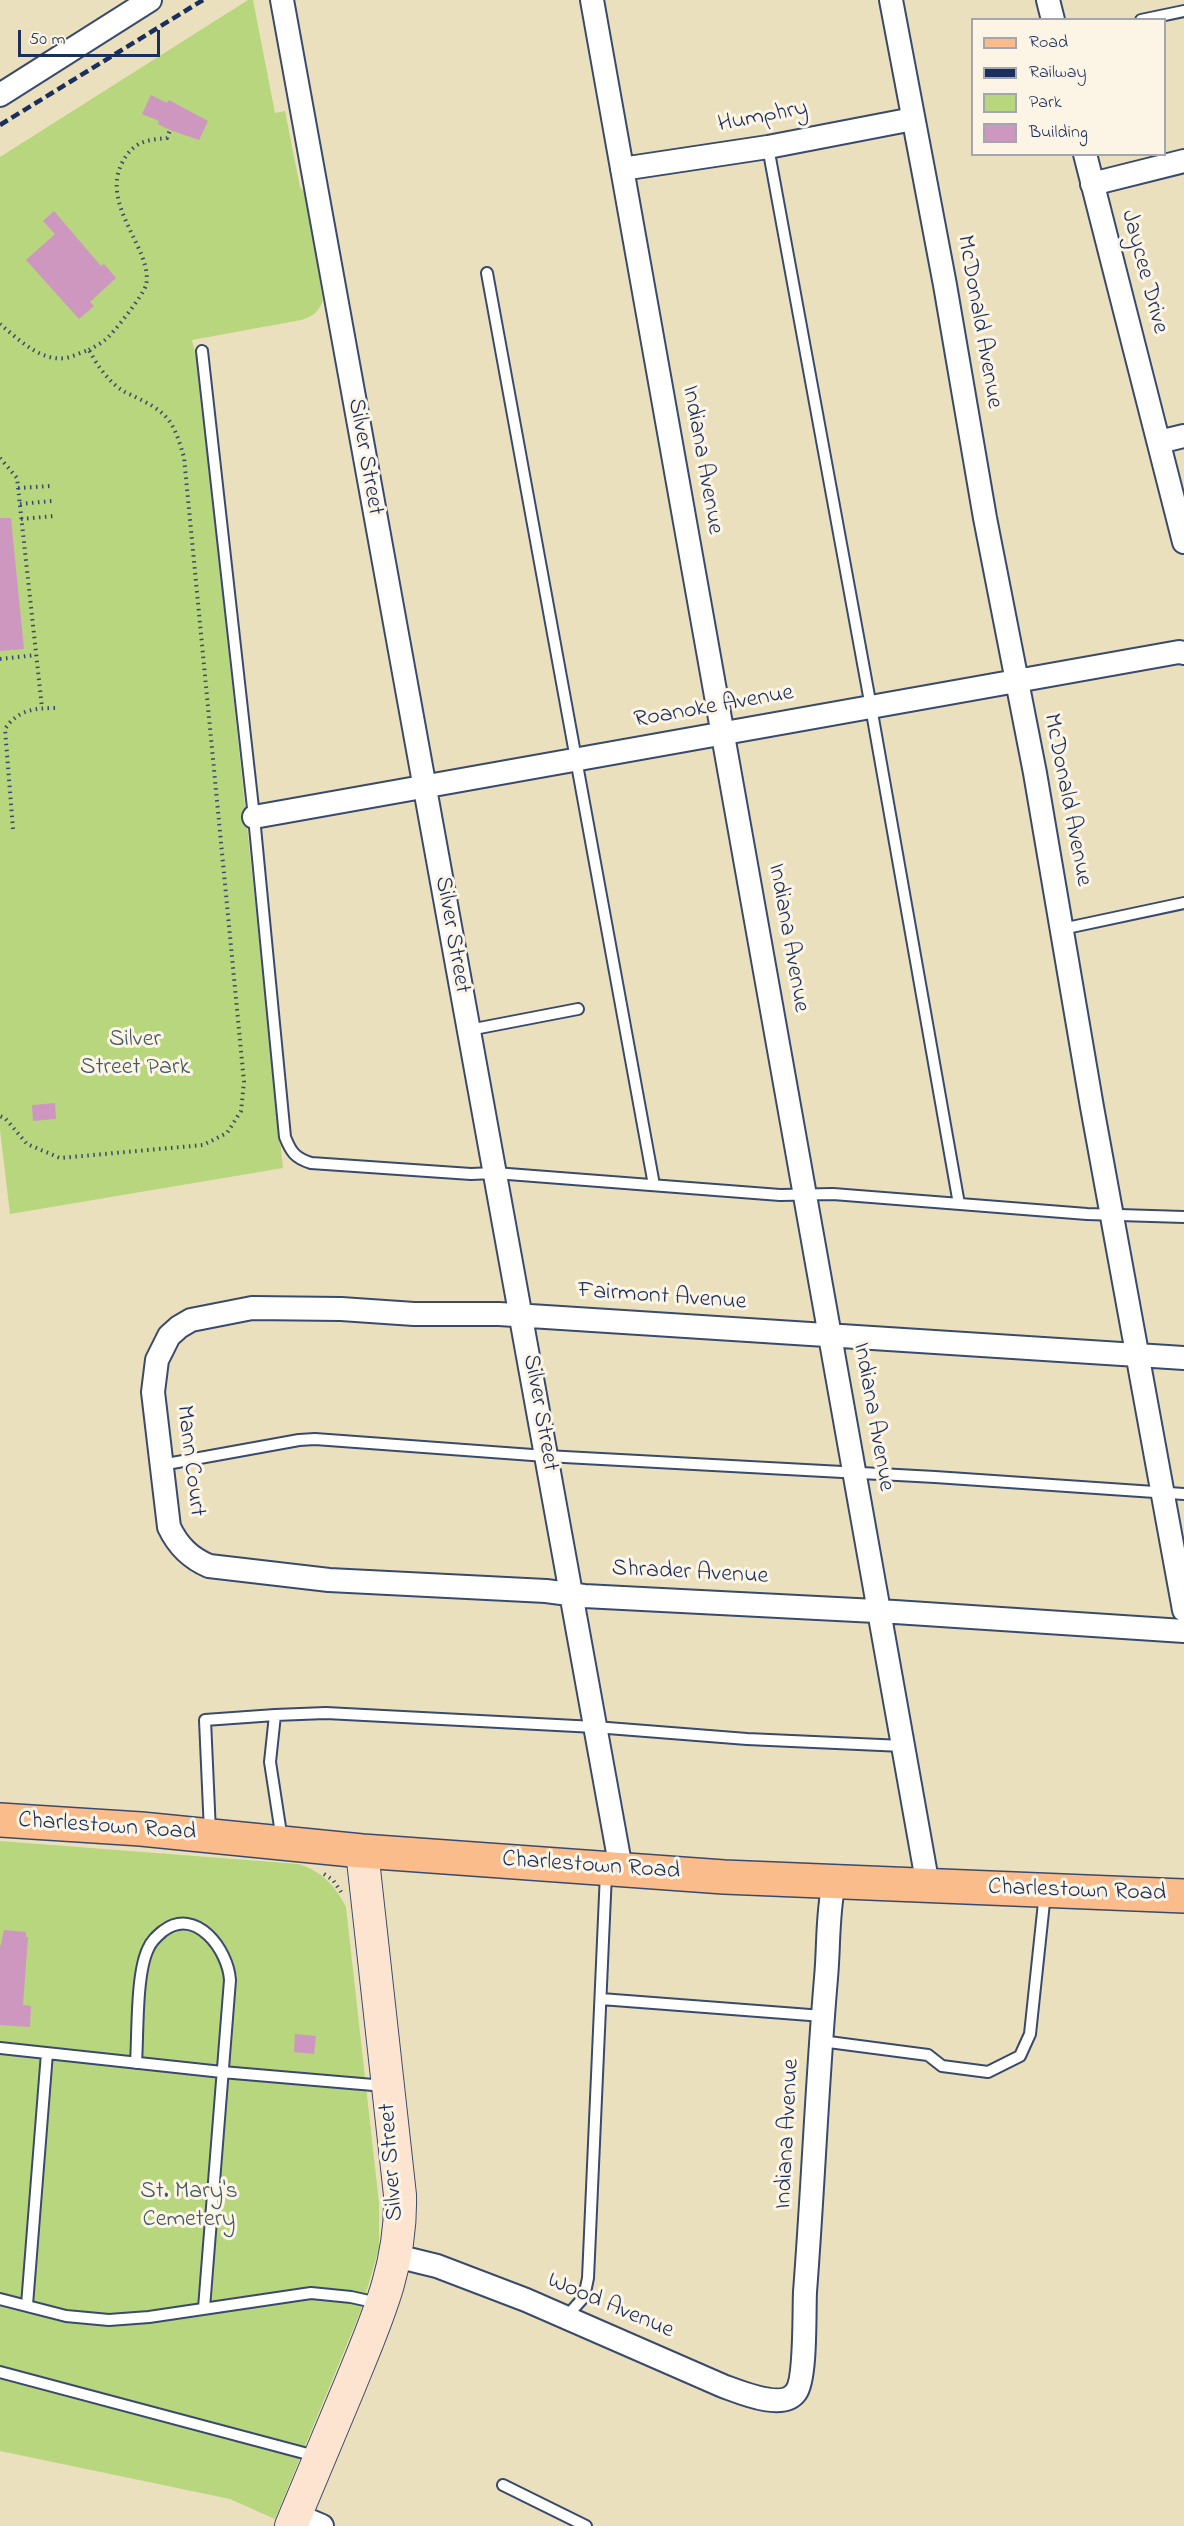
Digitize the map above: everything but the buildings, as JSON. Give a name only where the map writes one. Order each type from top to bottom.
[{"type":"main road","name":"Charlestown Road","points":[[0,1820],[210,1836],[362,1851],[614,1869],[834,1882],[1184,1896]]},
{"type":"main road","name":"Silver Street","points":[[303,2522],[320,2457],[383,2304],[396,2256],[400,2220],[362,1851]]},
{"type":"street","points":[[0,95],[150,0]]},
{"type":"street","name":"Silver Street","points":[[282,0],[522,1316],[595,1727],[614,1869]]},
{"type":"street","name":"Indiana Avenue","points":[[592,0],[928,1886]]},
{"type":"street","name":"McDonald Avenue","points":[[891,0],[1139,1355],[1173,1492],[1184,1610]]},
{"type":"street","points":[[1048,0],[1052,18]]},
{"type":"street","name":"Humphry","points":[[622,169],[768,147],[913,119]]},
{"type":"street","name":"Jaycee Drive","points":[[1085,156],[1184,542]]},
{"type":"street","points":[[1092,184],[1184,160]]},
{"type":"street","points":[[1159,442],[1184,436]]},
{"type":"street","name":"Roanoke Avenue","points":[[254,817],[1184,653]]},
{"type":"street","name":"Fairmont Avenue","points":[[157,1360],[169,1336],[191,1320],[243,1309],[303,1307],[414,1314],[522,1316],[1184,1358]]},
{"type":"street","name":"Mann Court","points":[[157,1360],[153,1392],[169,1527],[175,1540],[196,1561]]},
{"type":"street","name":"Shrader Avenue","points":[[196,1561],[224,1570],[269,1575],[1184,1631]]},
{"type":"street","name":"Indiana Avenue","points":[[798,2388],[817,2134],[820,2041],[834,1882]]},
{"type":"street","name":"Wood Avenue","points":[[396,2256],[437,2266],[566,2318],[723,2386],[755,2397],[784,2399],[796,2393],[798,2388]]},
{"type":"lane","points":[[1151,18],[1184,11]]},
{"type":"lane","points":[[768,147],[960,1204]]},
{"type":"lane","points":[[487,273],[654,1185]]},
{"type":"lane","points":[[202,351],[254,817],[285,1137],[291,1152],[299,1160],[311,1163],[471,1174],[495,1173],[780,1195],[833,1194],[1113,1215],[1184,1217]]},
{"type":"lane","points":[[1062,928],[1184,903]]},
{"type":"lane","points":[[469,1030],[578,1009]]},
{"type":"lane","points":[[160,1465],[298,1440],[315,1439],[546,1456],[1173,1492]]},
{"type":"lane","points":[[210,1836],[205,1720],[326,1713],[595,1727],[747,1739],[903,1746]]},
{"type":"lane","points":[[275,1715],[270,1762],[283,1843]]},
{"type":"lane","points":[[566,2318],[584,2297],[588,2278],[601,1999],[614,1869]]},
{"type":"lane","points":[[820,2041],[928,2055],[942,2066],[988,2072],[1020,2056],[1030,2034],[1045,1891]]},
{"type":"lane","points":[[136,2063],[142,1974],[147,1950],[152,1941],[168,1928],[177,1924],[190,1924],[205,1931],[230,1969],[204,2308]]},
{"type":"lane","points":[[601,1999],[823,2016]]},
{"type":"lane","points":[[0,2048],[222,2072],[387,2086]]},
{"type":"lane","points":[[27,2304],[47,2054]]},
{"type":"lane","points":[[0,2300],[27,2304],[66,2316],[109,2320],[149,2318],[310,2293],[351,2296],[383,2304]]},
{"type":"lane","points":[[0,2372],[320,2457]]},
{"type":"lane","points":[[503,2485],[586,2526]]},
{"type":"path","points":[[0,324],[30,348],[45,355],[65,358],[89,350],[106,340],[146,286],[146,266],[125,224],[117,187],[118,171],[129,149],[149,140],[167,138],[170,130]]},
{"type":"path","points":[[0,1116],[5,1118],[27,1144],[60,1158],[203,1145],[227,1133],[241,1111],[244,1082],[184,458],[173,425],[151,403],[124,391],[112,382],[96,363],[89,350]]},
{"type":"path","points":[[0,459],[17,478],[42,708]]},
{"type":"path","points":[[18,488],[51,486]]},
{"type":"path","points":[[20,504],[52,501]]},
{"type":"path","points":[[21,519],[54,516]]},
{"type":"path","points":[[0,659],[36,655]]},
{"type":"path","points":[[12,829],[6,729],[12,718],[21,712],[58,708]]},
{"type":"green space","name":"Silver Street Park","points":[[248,0],[253,0],[275,113],[285,111],[300,187],[306,194],[323,301],[312,316],[305,319],[192,340],[199,369],[283,1168],[10,1214],[0,1130],[0,157]]},
{"type":"green space","name":"St. Mary's Cemetery","points":[[0,1841],[299,1864],[327,1880],[346,1907],[379,2203],[379,2248],[361,2310],[275,2519],[230,2499],[0,2451]]},
{"type":"railway","points":[[0,125],[203,0]]}]
